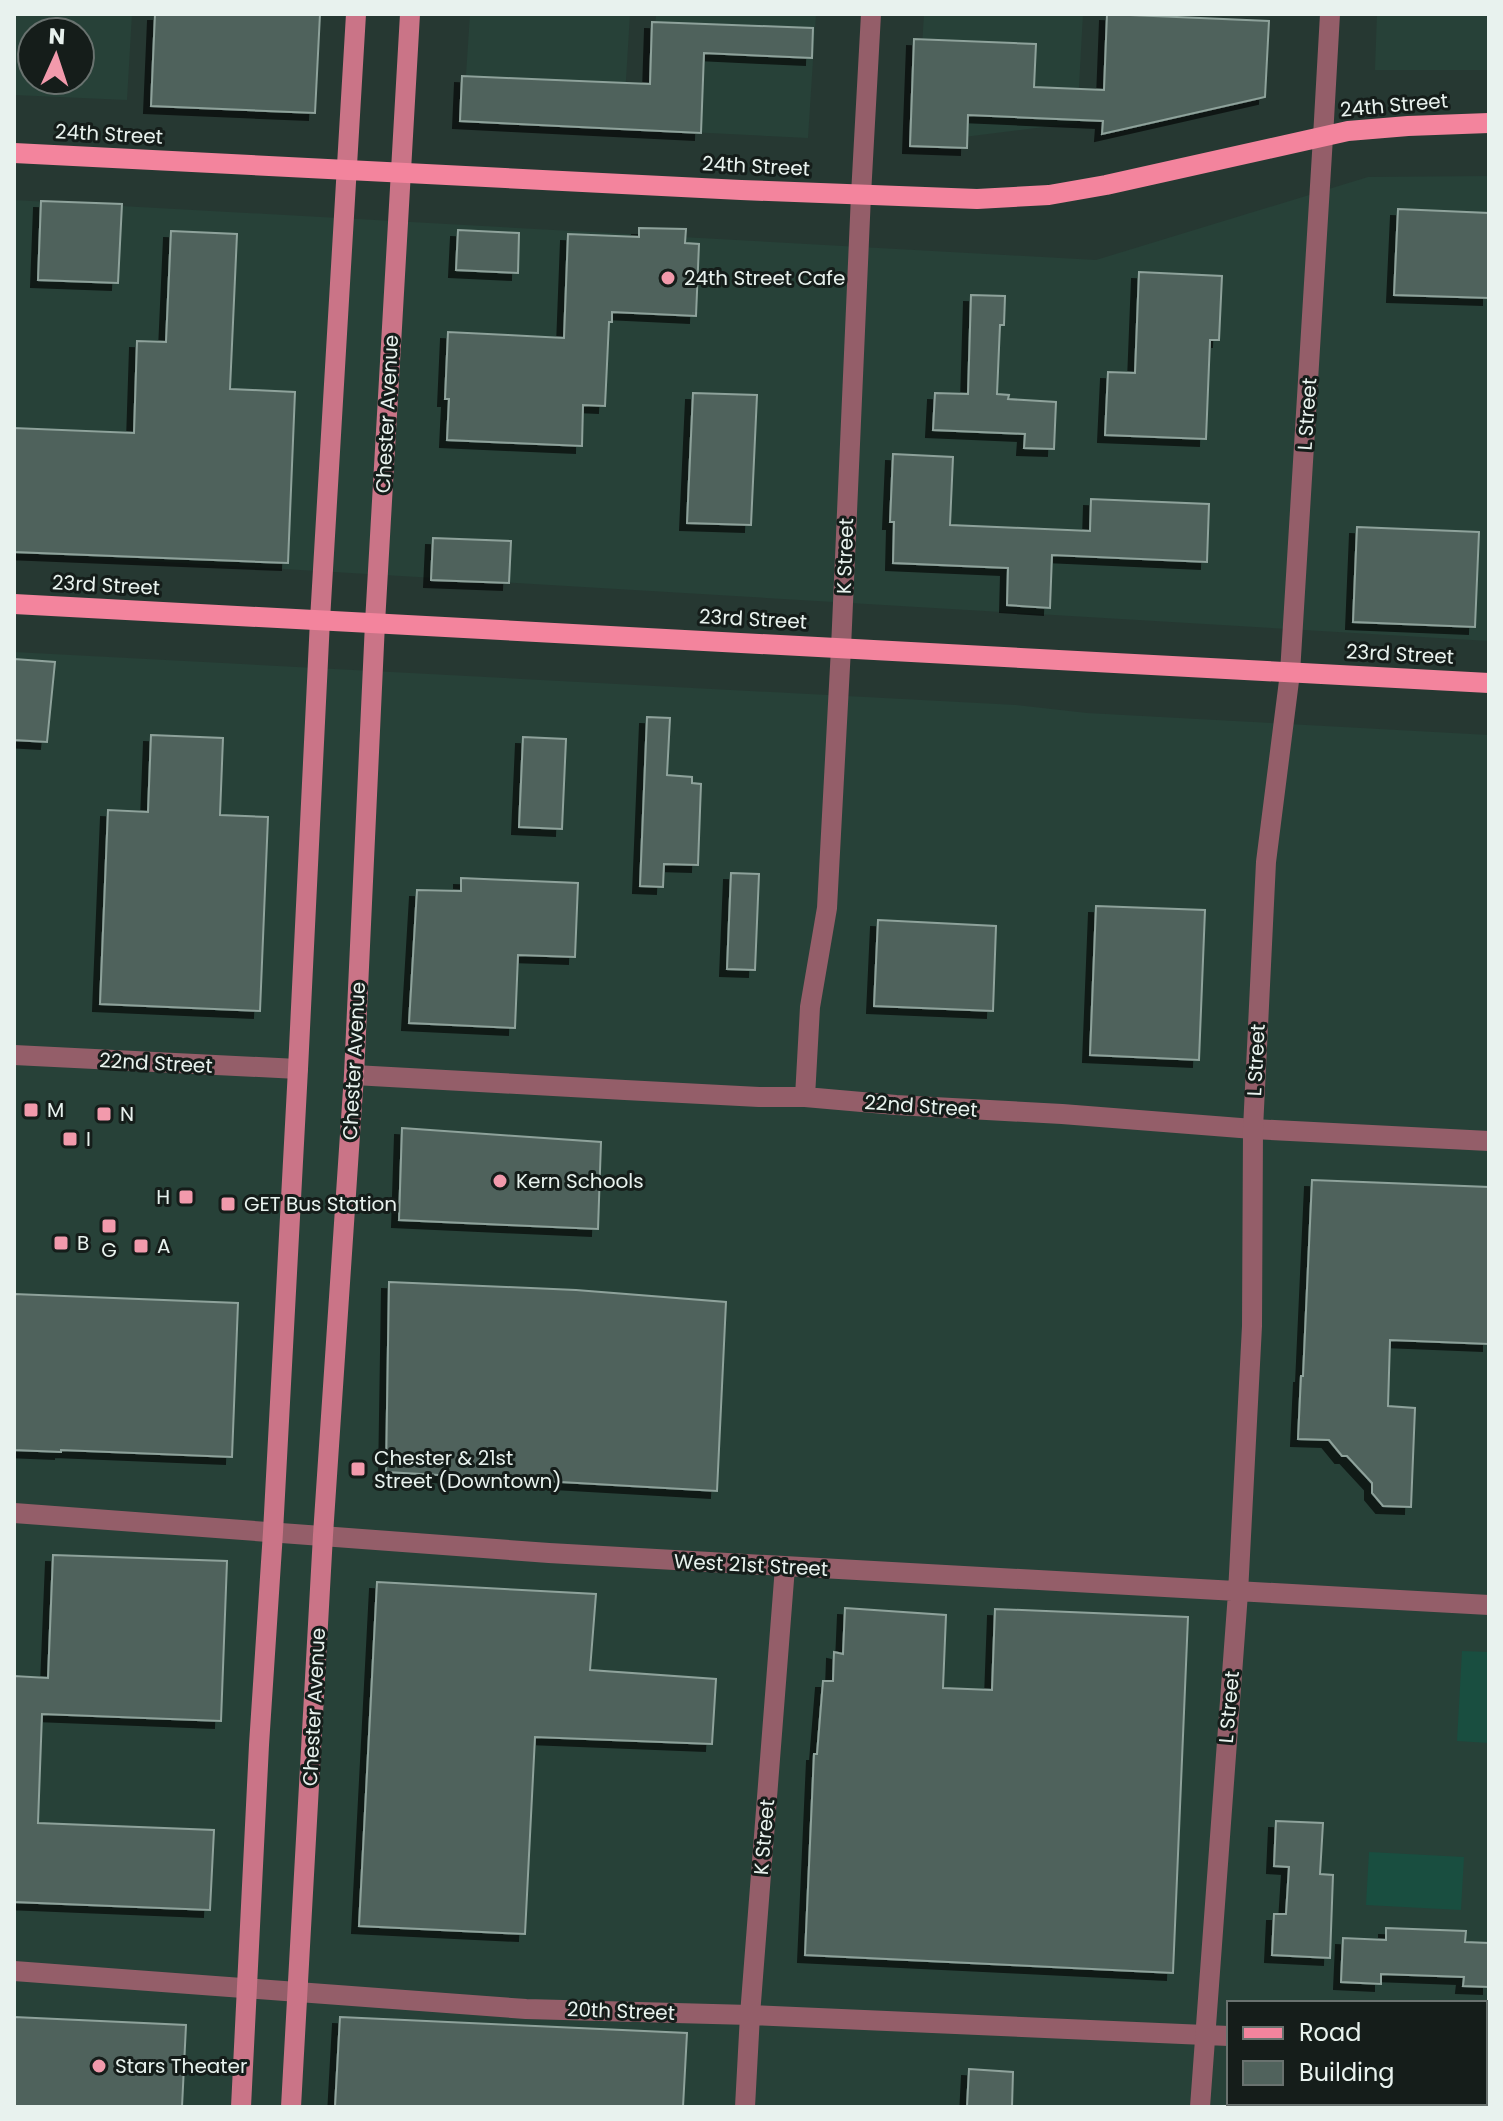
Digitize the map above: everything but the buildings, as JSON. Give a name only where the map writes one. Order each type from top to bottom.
[{"type":"main road","points":[[241,2107],[320,620],[356,14]]},
{"type":"main road","name":"Chester Avenue","points":[[291,2107],[323,1535],[354,1075],[375,623],[410,14]]},
{"type":"main road","name":"24th Street","points":[[14,153],[977,199],[1049,195],[1106,185],[1348,131],[1489,123]]},
{"type":"main road","name":"23rd Street","points":[[14,604],[1489,683]]},
{"type":"street","name":"K Street","points":[[805,1097],[810,1007],[827,908],[871,14]]},
{"type":"street","name":"L Street","points":[[1200,2107],[1238,1593],[1252,1326],[1253,1129],[1266,862],[1290,673],[1330,14]]},
{"type":"street","name":"22nd Street","points":[[14,1055],[298,1069]]},
{"type":"street","name":"22nd Street","points":[[354,1075],[805,1097],[1253,1129],[1489,1141]]},
{"type":"street","name":"West 21st Street","points":[[14,1513],[549,1553],[1489,1605]]},
{"type":"street","name":"K Street","points":[[745,2107],[785,1567]]},
{"type":"street","name":"20th Street","points":[[14,1971],[526,2009],[750,2015],[1227,2036]]},
{"type":"shaded area","points":[[14,14],[132,14],[127,100],[37,96],[96,96],[96,16],[16,16],[16,95]]},
{"type":"shaded area","points":[[470,14],[630,14],[623,129],[463,121]]},
{"type":"shaded area","points":[[656,14],[816,14],[808,138],[649,130]]},
{"type":"shaded area","points":[[924,14],[1083,14],[1077,123],[916,143]]},
{"type":"shaded area","points":[[1377,14],[1489,14],[1489,70],[1375,70]]},
{"type":"shaded area","points":[[1489,176],[1489,641],[14,553],[14,200],[1096,260],[1368,177]]},
{"type":"shaded area","points":[[14,652],[1016,705],[1087,713],[1489,735],[1489,2107],[14,2107]]},
{"type":"green space","points":[[1462,1651],[1489,1652],[1489,1743],[1457,1741]]},
{"type":"green space","points":[[1369,1852],[1464,1857],[1461,1910],[1366,1905]]},
{"type":"place","name":"24th Street Cafe","points":[[668,278]]},
{"type":"place","name":"M","points":[[31,1110]]},
{"type":"place","name":"N","points":[[104,1114]]},
{"type":"place","name":"I","points":[[70,1139]]},
{"type":"place","name":"Kern Schools","points":[[500,1181]]},
{"type":"place","name":"H","points":[[186,1197]]},
{"type":"place","name":"GET Bus Station","points":[[228,1204]]},
{"type":"place","name":"G","points":[[109,1226]]},
{"type":"place","name":"B","points":[[61,1243]]},
{"type":"place","name":"A","points":[[141,1246]]},
{"type":"place","name":"Chester & 21st Street (Downtown)","points":[[358,1469]]},
{"type":"place","name":"Stars Theater","points":[[99,2066]]}]
